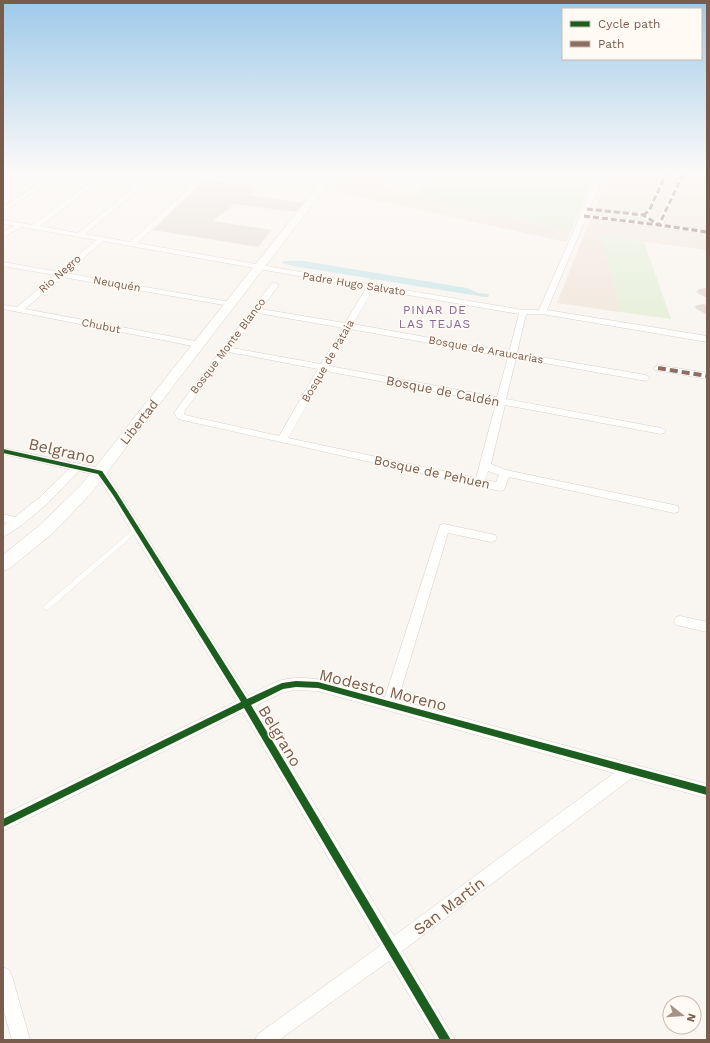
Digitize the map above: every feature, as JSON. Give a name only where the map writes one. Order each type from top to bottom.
[{"type":"main road","name":"Libertad","points":[[3,564],[21,552],[54,524],[77,500],[294,223]]},
{"type":"street","name":"Padre Hugo Salvato","points":[[7,223],[260,266],[277,271],[707,334]]},
{"type":"street","points":[[34,227],[40,223]]},
{"type":"street","points":[[79,235],[94,223]]},
{"type":"street","points":[[131,244],[155,223]]},
{"type":"street","points":[[543,310],[580,223]]},
{"type":"street","points":[[646,223],[707,232]]},
{"type":"street","points":[[656,223],[659,225]]},
{"type":"street","points":[[3,235],[21,225]]},
{"type":"street","name":"Rio Negro","points":[[19,310],[101,239]]},
{"type":"street","name":"Neuquén","points":[[3,264],[230,304]]},
{"type":"street","name":"Padre Hugo Salvato","points":[[260,266],[280,267],[523,312],[543,310],[707,339]]},
{"type":"street","name":"Bosque de Pataia","points":[[282,440],[372,284]]},
{"type":"street","name":"Bosque Monte Blanco","points":[[181,412],[226,349],[275,285]]},
{"type":"street","name":"Chubut","points":[[3,307],[198,344]]},
{"type":"street","name":"Bosque de Araucarias","points":[[255,310],[646,378]]},
{"type":"street","points":[[479,483],[485,466],[523,312]]},
{"type":"street","name":"Bosque de Caldén","points":[[226,349],[660,431]]},
{"type":"street","points":[[658,368],[707,376]]},
{"type":"street","name":"Bosque de Pehuen","points":[[181,412],[282,440],[479,483],[500,487],[505,473],[674,509]]},
{"type":"street","name":"Belgrano","points":[[3,451],[100,472],[246,704],[446,1040]]},
{"type":"street","points":[[485,466],[505,473]]},
{"type":"street","points":[[3,533],[43,501],[77,467]]},
{"type":"street","points":[[3,518],[18,522]]},
{"type":"street","points":[[390,704],[444,528],[491,538]]},
{"type":"street","points":[[680,621],[707,627]]},
{"type":"street","name":"Modesto Moreno","points":[[3,823],[282,686],[296,684],[318,685],[631,769],[707,791]]},
{"type":"street","name":"San Martín","points":[[264,1040],[392,948],[631,769]]},
{"type":"street","points":[[3,976],[21,1040]]},
{"type":"lane","points":[[47,607],[137,529]]},
{"type":"shaded area","points":[[478,223],[535,223],[571,231],[566,242]]},
{"type":"shaded area","points":[[589,223],[707,223],[707,250],[603,236],[620,312],[557,303]]},
{"type":"green space","points":[[535,223],[574,223],[571,231]]},
{"type":"green space","points":[[602,236],[644,242],[671,319],[620,312]]},
{"type":"water","points":[[284,261],[304,261],[467,288],[478,293],[489,294],[488,297],[485,297],[293,266],[282,263]]},
{"type":"building","points":[[161,223],[223,223],[272,230],[258,247],[153,230]]},
{"type":"building","points":[[705,288],[707,290],[707,298],[696,292],[698,291],[697,290]]},
{"type":"building","points":[[703,304],[707,305],[707,315],[694,306]]},
{"type":"marked path","points":[[640,223],[659,225],[660,223]]},
{"type":"marked path","points":[[655,223],[659,225],[707,232]]},
{"type":"marked path","points":[[658,368],[707,376]]},
{"type":"cycle path","points":[[3,451],[100,472],[246,704],[446,1040]]},
{"type":"cycle path","points":[[3,823],[282,686],[296,684],[318,685],[707,791]]},
{"type":"district","name":"PINAR DE LAS TEJAS","points":[[435,317]]}]
